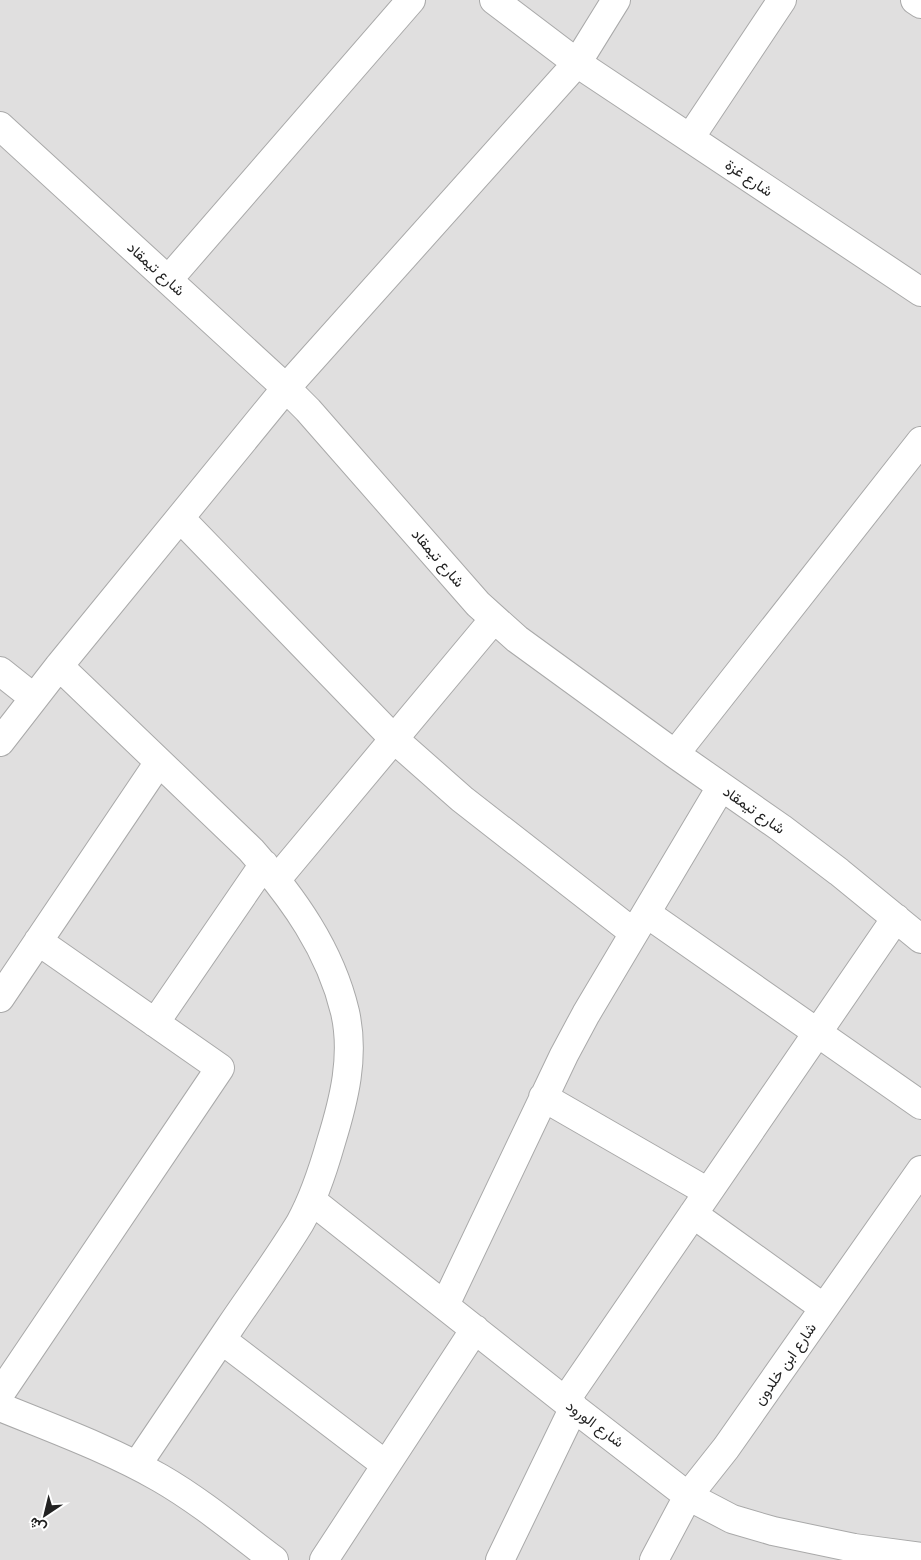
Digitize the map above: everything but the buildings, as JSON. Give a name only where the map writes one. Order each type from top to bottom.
[{"type":"street","points":[[168,280],[411,0]]},
{"type":"street","name":"شارع غزة","points":[[494,0],[577,63],[921,292]]},
{"type":"street","points":[[0,742],[58,666],[286,388],[577,63],[616,0]]},
{"type":"street","points":[[690,138],[782,0]]},
{"type":"street","points":[[915,0],[921,4]]},
{"type":"street","name":"شارع تيمقاد","points":[[0,126],[286,388],[308,410],[478,604],[494,619],[517,639],[788,834],[921,939]]},
{"type":"street","points":[[675,754],[921,441]]},
{"type":"street","points":[[180,518],[394,739],[462,799],[640,923],[818,1033],[921,1105]]},
{"type":"street","points":[[155,1023],[270,872],[394,739],[494,619]]},
{"type":"street","points":[[58,666],[251,850],[270,872],[309,925],[322,949],[338,988],[345,1013],[348,1037],[349,1062],[346,1087],[324,1168],[312,1200],[287,1243],[137,1465]]},
{"type":"street","points":[[0,671],[34,698]]},
{"type":"street","points":[[0,998],[159,762]]},
{"type":"street","points":[[445,1305],[543,1097],[586,1014],[721,787]]},
{"type":"street","points":[[500,1560],[570,1404],[693,1214],[896,918]]},
{"type":"street","points":[[0,1394],[220,1068],[38,941]]},
{"type":"street","points":[[543,1097],[708,1192]]},
{"type":"street","name":"شارع ابن خلدون","points":[[654,1560],[688,1496],[726,1448],[921,1170]]},
{"type":"street","name":"شارع الورود","points":[[312,1200],[688,1496],[732,1519],[851,1554],[921,1557]]},
{"type":"street","points":[[693,1214],[824,1308]]},
{"type":"street","points":[[324,1560],[475,1329]]},
{"type":"street","points":[[222,1340],[386,1465]]},
{"type":"street","points":[[0,1408],[101,1448],[137,1465],[186,1494],[274,1560]]},
{"type":"shaded area","points":[[0,0],[921,0],[921,1560],[0,1560]]}]
